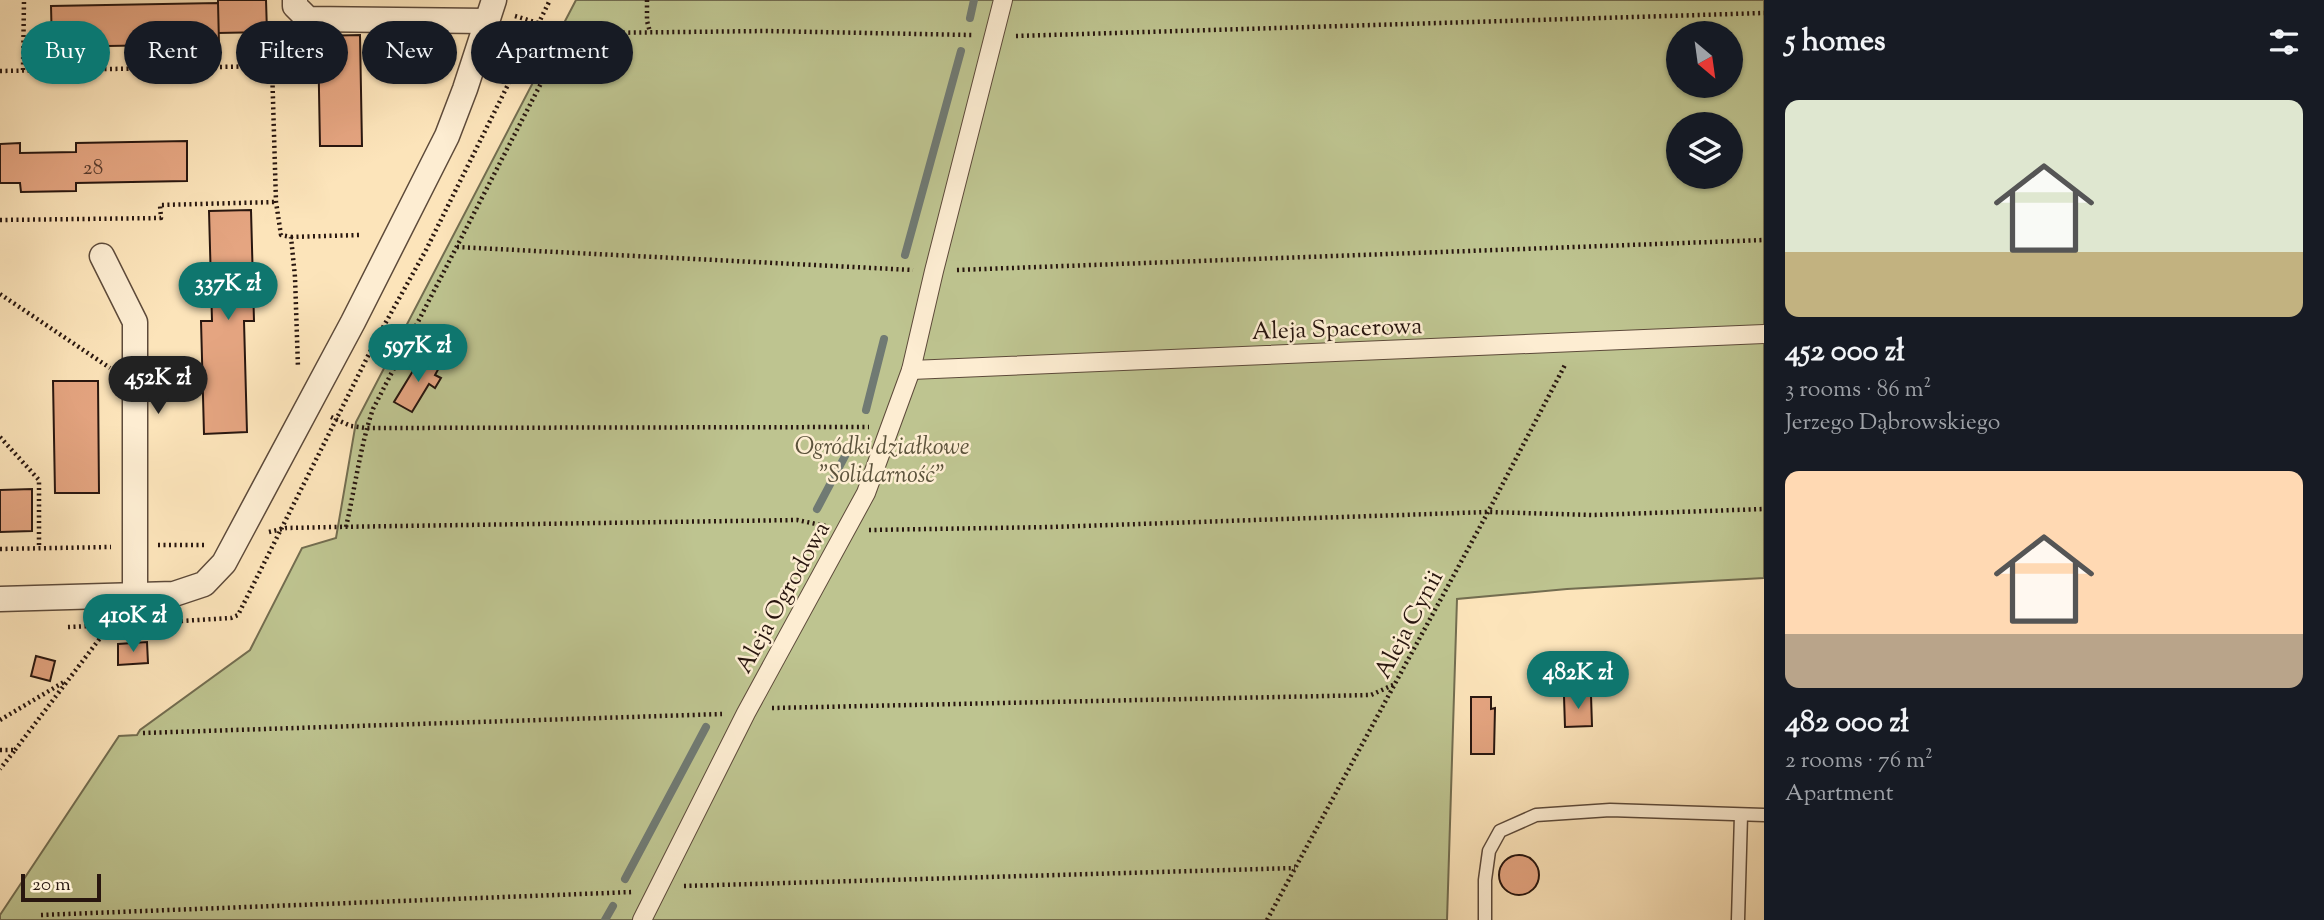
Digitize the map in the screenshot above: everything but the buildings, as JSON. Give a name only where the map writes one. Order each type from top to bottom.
[{"type":"street","name":"Aleja Ogrodowa","points":[[642,920],[747,713],[866,493],[911,370],[933,271],[1003,0]]},
{"type":"street","points":[[0,598],[174,594],[204,584],[224,563],[353,322],[447,135],[466,89],[490,11],[301,9]]},
{"type":"street","points":[[102,256],[135,323],[135,595]]},
{"type":"street","name":"Aleja Spacerowa","points":[[911,370],[1764,334]]},
{"type":"lane","points":[[1485,920],[1485,880],[1489,851],[1500,831],[1536,815],[1610,810],[1764,815]]},
{"type":"lane","points":[[1738,920],[1741,815]]},
{"type":"path","points":[[23,0],[23,21]]},
{"type":"path","points":[[647,0],[646,21],[650,32]]},
{"type":"path","points":[[633,32],[994,36],[1764,13]]},
{"type":"path","points":[[110,69],[236,67]]},
{"type":"path","points":[[0,71],[21,70]]},
{"type":"path","points":[[273,84],[276,202],[281,235],[359,236]]},
{"type":"path","points":[[346,527],[366,428],[381,393],[541,84]]},
{"type":"path","points":[[0,220],[161,218],[160,205],[276,202]]},
{"type":"path","points":[[291,237],[298,367]]},
{"type":"path","points":[[457,247],[933,271],[1764,240]]},
{"type":"path","points":[[0,294],[135,385]]},
{"type":"path","name":"Aleja Cynii","points":[[1267,920],[1577,343]]},
{"type":"path","points":[[339,421],[366,428],[891,427]]},
{"type":"path","points":[[0,437],[39,480],[39,548]]},
{"type":"path","points":[[286,528],[797,520],[847,529],[1052,527],[1488,512],[1593,515],[1764,509]]},
{"type":"path","points":[[0,549],[208,545]]},
{"type":"path","points":[[0,769],[135,595]]},
{"type":"path","points":[[0,720],[68,680]]},
{"type":"path","points":[[0,750],[15,750]]},
{"type":"green space","name":"Ogródki działkowe \"Solidarność\"","points":[[576,0],[1764,0],[1764,578],[1567,589],[1457,599],[1447,920],[0,920],[0,915],[119,736],[137,735],[140,730],[250,650],[302,548],[336,538],[356,422],[532,84],[633,84],[633,21],[565,21]]},
{"type":"waterway","points":[[970,18],[974,0]]},
{"type":"waterway","points":[[905,255],[961,51]]},
{"type":"waterway","points":[[866,410],[884,339]]},
{"type":"waterway","points":[[817,509],[854,439]]},
{"type":"waterway","points":[[625,879],[706,727]]},
{"type":"waterway","points":[[605,920],[613,906]]}]
